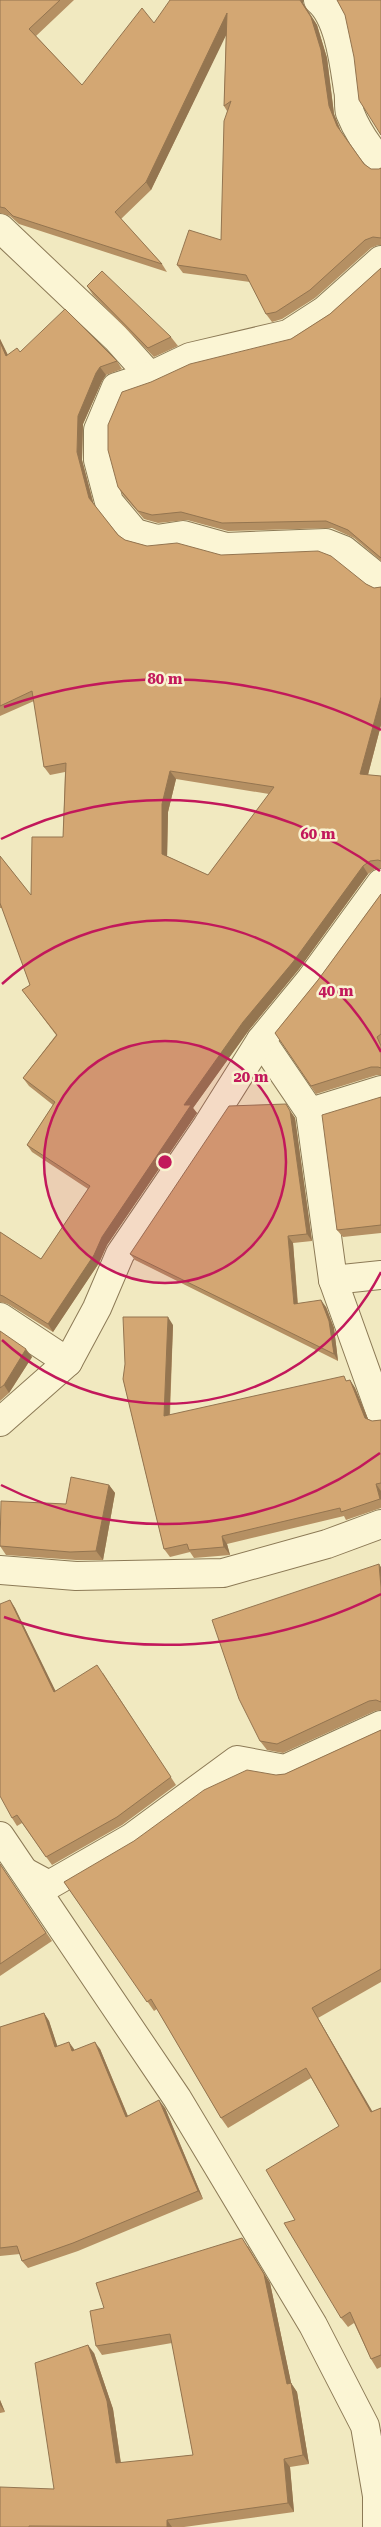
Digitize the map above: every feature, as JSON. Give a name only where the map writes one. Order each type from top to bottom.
[{"type":"street","points":[[318,0],[326,7],[339,39],[349,91],[349,112],[367,145],[381,162]]},
{"type":"street","points":[[0,228],[116,338],[150,376]]},
{"type":"street","points":[[381,260],[325,310],[288,334],[190,357],[150,376],[116,387],[98,430],[98,460],[109,502],[135,533],[157,539],[183,535],[226,547],[326,543],[344,550],[381,580]]},
{"type":"street","points":[[0,1422],[68,1362],[97,1308],[120,1254],[207,1126],[261,1040],[312,979],[381,883]]},
{"type":"street","points":[[261,1040],[310,1112],[333,1280],[381,1414]]},
{"type":"street","points":[[310,1112],[381,1090]]},
{"type":"street","points":[[333,1280],[381,1275]]},
{"type":"street","points":[[0,1317],[68,1362]]},
{"type":"street","points":[[0,1570],[76,1576],[223,1573],[327,1544],[381,1524]]},
{"type":"street","points":[[25,1872],[49,1885],[63,1878],[131,1838],[237,1760],[285,1769],[381,1725]]},
{"type":"street","points":[[0,1836],[177,2098],[313,2326],[365,2426],[377,2496],[377,2527]]},
{"type":"building","points":[[0,0],[60,0],[29,29],[82,85],[142,8],[154,23],[170,0],[300,0],[311,17],[321,50],[329,106],[337,126],[364,164],[371,169],[381,168],[381,238],[373,237],[365,240],[310,290],[276,312],[266,314],[246,275],[177,265],[189,230],[221,240],[224,121],[231,101],[224,106],[227,13],[146,182],[115,212],[162,264],[13,216],[5,208],[0,207]]},
{"type":"building","points":[[337,0],[381,0],[381,135],[359,100],[354,57],[345,15]]},
{"type":"building","points":[[381,268],[381,558],[348,530],[326,521],[222,523],[181,512],[152,515],[138,511],[118,487],[108,450],[108,425],[122,392],[151,382],[190,364],[291,339],[330,314]]},
{"type":"building","points":[[102,271],[171,337],[148,348],[87,286]]},
{"type":"building","points":[[65,309],[117,361],[100,367],[96,373],[78,416],[77,452],[89,498],[118,535],[125,540],[147,546],[177,543],[221,555],[318,551],[331,556],[366,584],[374,588],[381,587],[381,697],[360,774],[381,776],[381,861],[370,861],[363,866],[293,962],[243,1022],[184,1105],[191,1105],[102,1237],[94,1255],[48,1324],[0,1295],[0,1232],[41,1259],[90,1186],[27,1145],[55,1102],[23,1078],[57,1035],[22,990],[30,985],[0,903],[0,856],[31,895],[32,837],[63,837],[66,763],[44,767],[32,691],[0,706],[0,342],[6,356],[17,348],[20,352]],"holes":[[[170,771],[274,787],[208,875],[162,854],[162,804]]]},
{"type":"building","points":[[381,894],[381,1034],[377,1037],[381,1046],[381,1068],[371,1067],[311,1086],[275,1033],[318,980]]},
{"type":"building","points":[[381,1097],[381,1225],[337,1230],[322,1115]]},
{"type":"building","points":[[286,1104],[290,1111],[307,1234],[288,1236],[294,1304],[321,1300],[329,1321],[334,1354],[130,1254],[229,1106]]},
{"type":"building","points":[[123,1317],[168,1317],[164,1416],[344,1376],[346,1381],[350,1380],[365,1418],[372,1421],[381,1420],[381,1483],[376,1484],[380,1499],[341,1512],[340,1508],[222,1536],[224,1547],[189,1550],[187,1544],[164,1549],[123,1379],[125,1364]]},
{"type":"building","points":[[0,1331],[26,1349],[4,1385],[0,1388]]},
{"type":"building","points":[[71,1477],[109,1485],[96,1551],[70,1552],[0,1546],[1,1501],[66,1504]]},
{"type":"building","points":[[379,1564],[381,1587],[381,1702],[376,1700],[369,1701],[277,1744],[260,1741],[239,1699],[212,1620]]},
{"type":"building","points":[[10,1600],[54,1692],[97,1665],[171,1777],[117,1817],[46,1857],[17,1815],[12,1818],[0,1796],[0,1604]]},
{"type":"building","points":[[381,1730],[381,1969],[312,2008],[371,2112],[381,2108],[381,2355],[371,2359],[350,2312],[341,2318],[284,2223],[295,2220],[266,2170],[339,2126],[306,2068],[221,2118],[151,1999],[147,2002],[64,1882],[134,1841],[204,1790],[247,1770],[276,1775],[285,1774]]},
{"type":"building","points":[[0,1864],[46,1933],[0,1964]]},
{"type":"building","points":[[44,2013],[55,2047],[69,2042],[72,2051],[95,2042],[126,2117],[159,2100],[198,2191],[73,2243],[22,2261],[17,2246],[0,2248],[0,2027]]},
{"type":"building","points":[[242,2238],[264,2274],[287,2384],[291,2383],[303,2455],[284,2459],[288,2503],[167,2520],[167,2527],[0,2527],[0,2487],[54,2489],[35,2363],[88,2345],[107,2401],[116,2463],[193,2455],[170,2334],[96,2346],[90,2311],[104,2308],[96,2283]]}]
